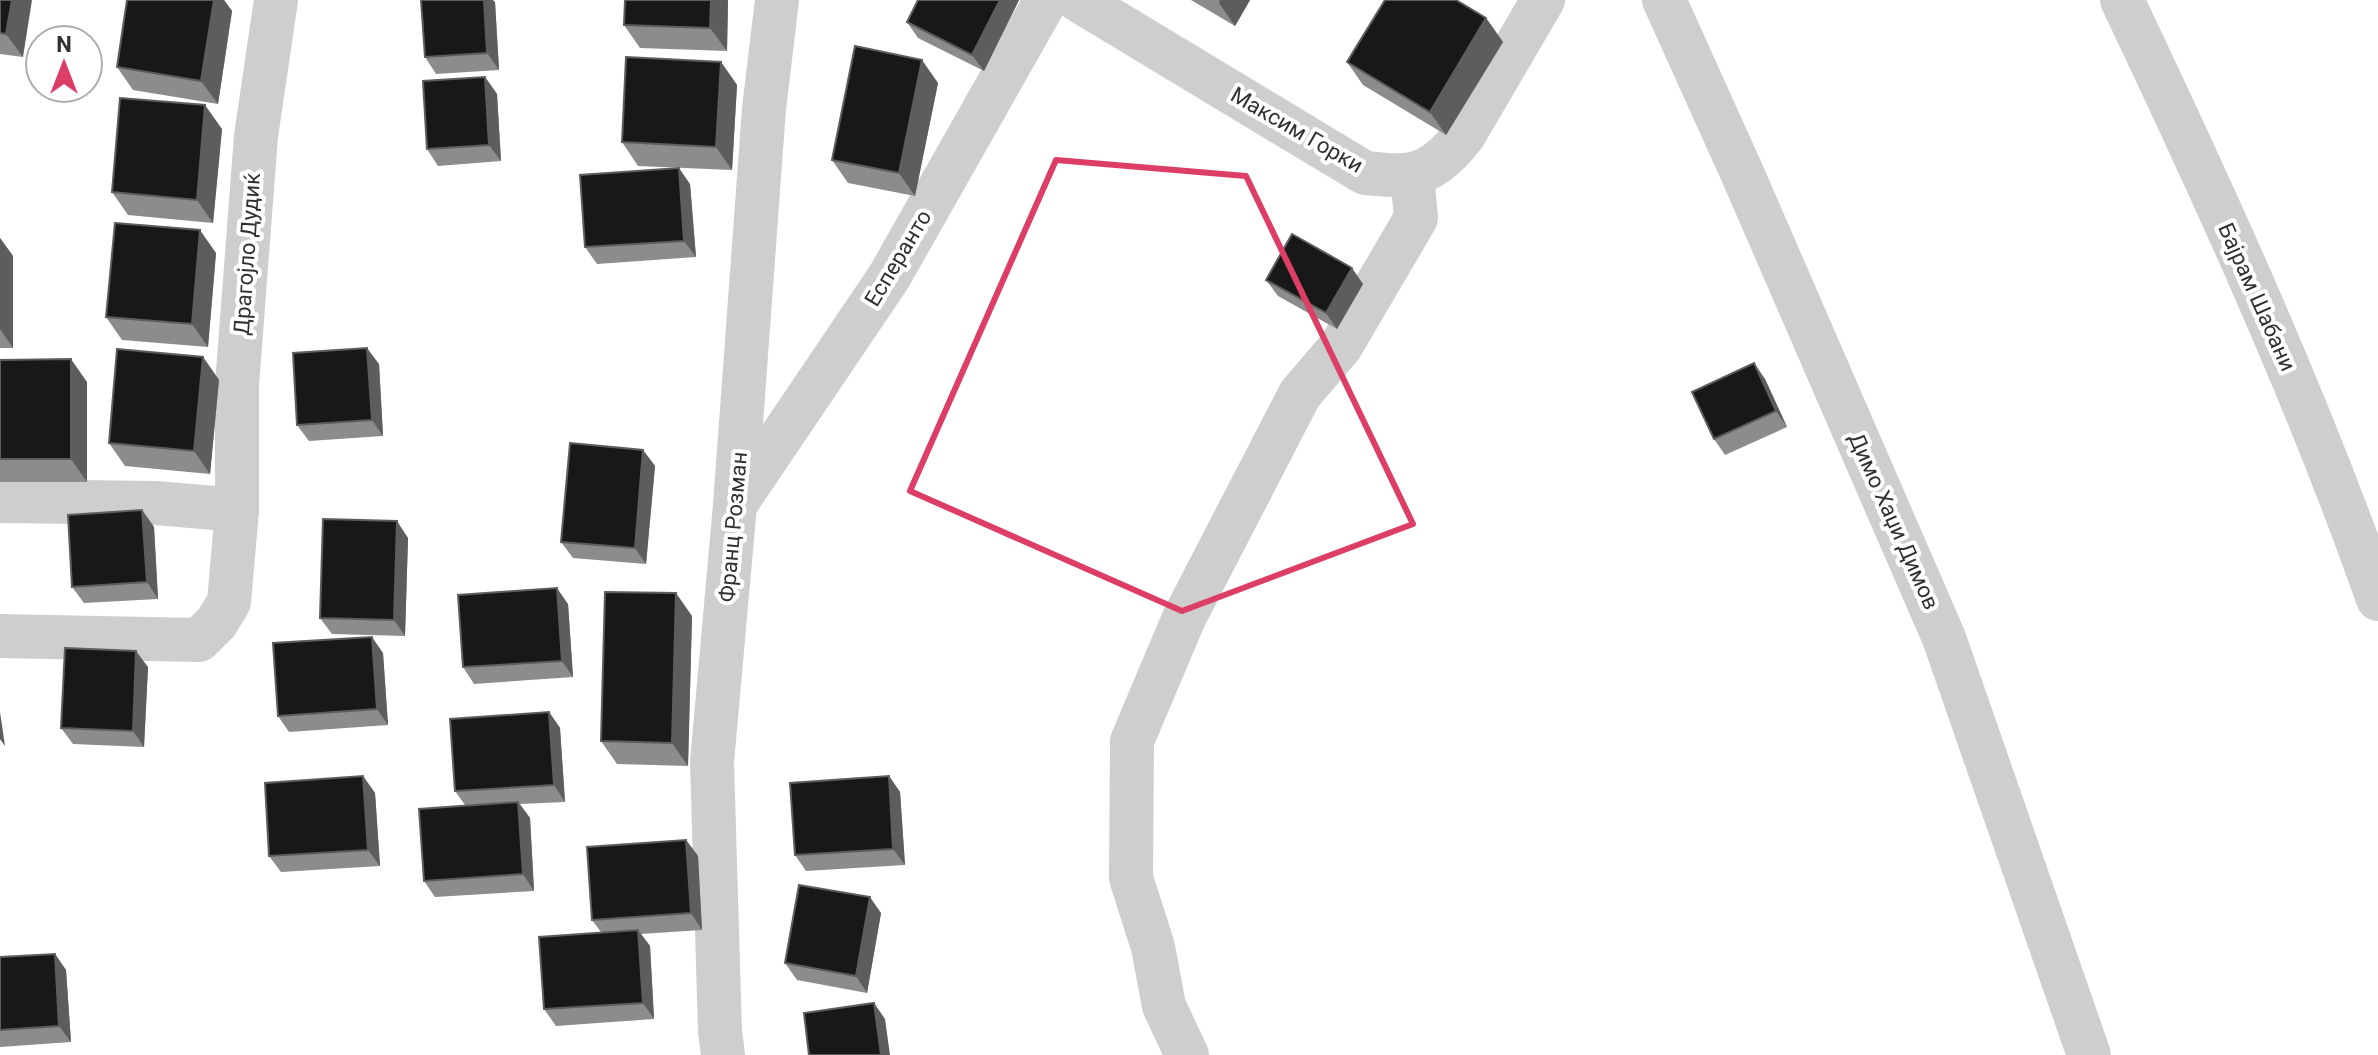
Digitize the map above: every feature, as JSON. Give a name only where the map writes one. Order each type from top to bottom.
[{"type":"street","name":"Драгојло Дудиќ","points":[[0,636],[199,640],[217,622],[229,602],[237,510],[237,385],[255,152],[276,0]]},
{"type":"street","name":"Франц Розман","points":[[723,1055],[719,1015],[712,762],[735,505],[764,109],[777,0]]},
{"type":"street","name":"Есперанто","points":[[735,505],[889,277],[1046,0]]},
{"type":"street","name":"Максим Горки","points":[[1078,0],[1365,173],[1412,174],[1448,155],[1464,135],[1543,0]]},
{"type":"street","name":"Димо Хаџи Димов","points":[[1664,0],[1944,638],[2089,1055]]},
{"type":"street","name":"Бајрам Шабани","points":[[2122,0],[2278,342],[2347,511],[2378,599]]},
{"type":"street","points":[[1187,1055],[1164,1006],[1153,947],[1131,878],[1132,741],[1184,618],[1300,394],[1341,346],[1416,218],[1412,174]]},
{"type":"street","points":[[0,501],[156,503],[237,510]]},
{"type":"highlighted area","points":[[1056,160],[1246,176],[1413,524],[1182,611],[910,491]]},
{"type":"building","points":[[0,0],[12,0],[6,34],[0,33]]},
{"type":"building","points":[[127,0],[214,0],[201,81],[117,67]]},
{"type":"building","points":[[421,0],[484,0],[487,53],[425,57]]},
{"type":"building","points":[[625,0],[711,0],[710,28],[624,25]]},
{"type":"building","points":[[918,0],[1000,0],[972,55],[907,22]]},
{"type":"building","points":[[1385,0],[1456,0],[1486,18],[1430,112],[1347,62]]},
{"type":"building","points":[[855,46],[922,60],[899,173],[832,160]]},
{"type":"building","points":[[626,57],[721,62],[716,147],[622,142]]},
{"type":"building","points":[[485,77],[489,145],[427,149],[423,81]]},
{"type":"building","points":[[120,98],[205,105],[197,200],[112,192]]},
{"type":"building","points":[[679,168],[684,241],[585,247],[580,175]]},
{"type":"building","points":[[115,223],[200,230],[192,324],[106,317]]},
{"type":"building","points":[[1292,234],[1352,268],[1326,313],[1266,280]]},
{"type":"building","points":[[367,348],[372,420],[297,425],[293,353]]},
{"type":"building","points":[[117,349],[203,357],[194,451],[109,443]]},
{"type":"building","points":[[71,359],[71,459],[0,459],[0,360]]},
{"type":"building","points":[[1754,363],[1776,411],[1714,439],[1692,392]]},
{"type":"building","points":[[570,443],[643,450],[635,548],[561,542]]},
{"type":"building","points":[[142,510],[147,582],[72,587],[68,515]]},
{"type":"building","points":[[323,519],[397,521],[394,620],[320,618]]},
{"type":"building","points":[[557,588],[562,661],[463,667],[458,595]]},
{"type":"building","points":[[605,592],[676,593],[672,743],[601,741]]},
{"type":"building","points":[[372,637],[377,709],[278,716],[273,643]]},
{"type":"building","points":[[65,648],[136,651],[133,731],[61,728]]},
{"type":"building","points":[[549,712],[554,785],[455,791],[450,719]]},
{"type":"building","points":[[363,776],[368,850],[269,856],[265,783]]},
{"type":"building","points":[[889,776],[893,849],[795,855],[790,783]]},
{"type":"building","points":[[518,802],[523,874],[424,881],[419,809]]},
{"type":"building","points":[[686,840],[691,913],[592,920],[587,847]]},
{"type":"building","points":[[799,885],[870,897],[856,976],[785,963]]},
{"type":"building","points":[[638,930],[643,1003],[544,1009],[539,937]]},
{"type":"building","points":[[55,954],[59,1026],[0,1030],[0,957]]},
{"type":"building","points":[[874,1003],[881,1055],[809,1055],[804,1013]]}]
